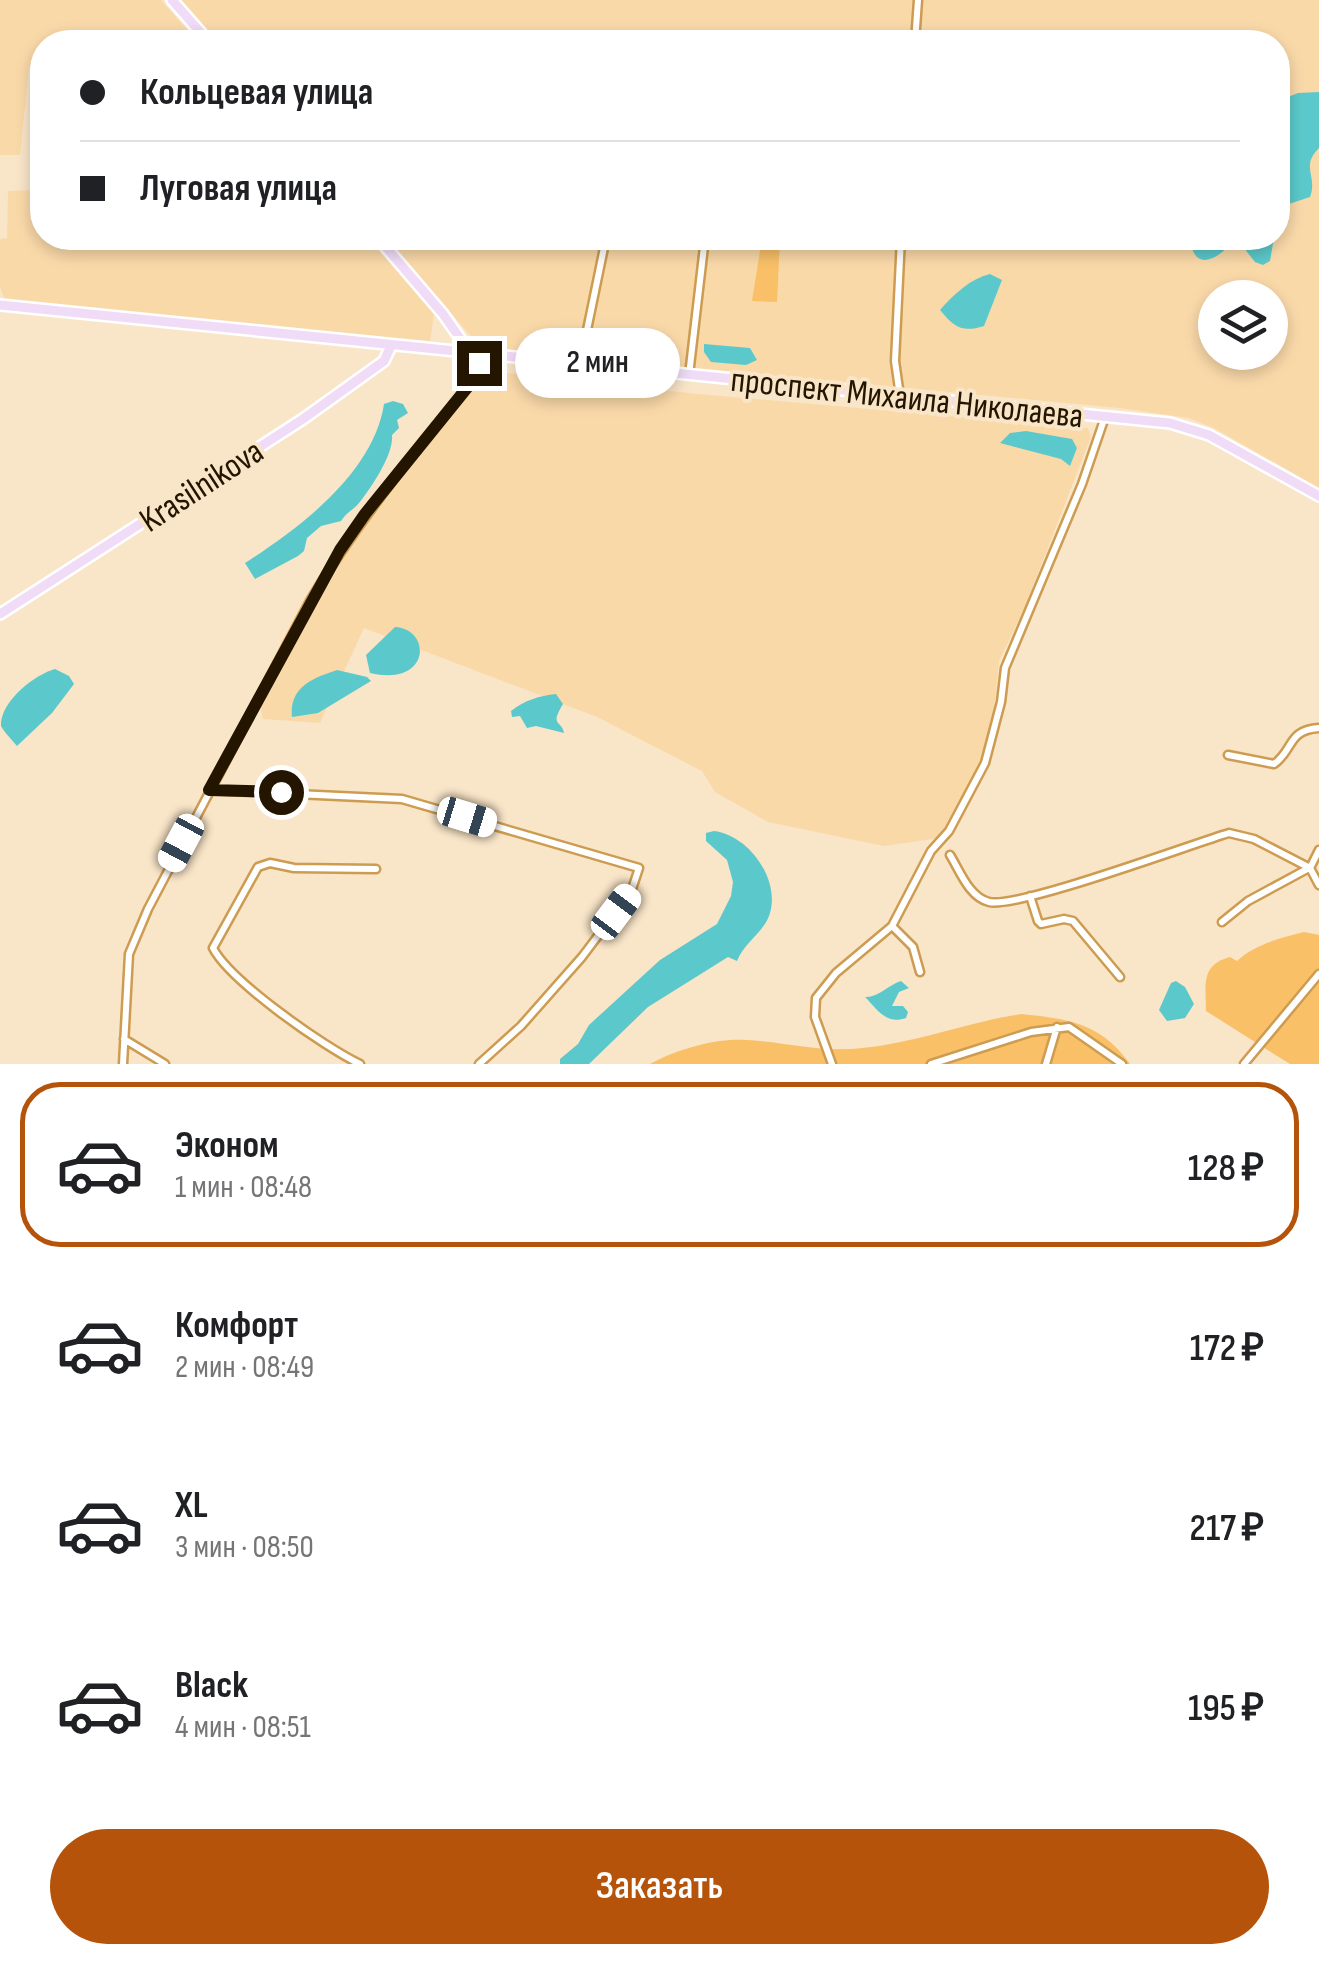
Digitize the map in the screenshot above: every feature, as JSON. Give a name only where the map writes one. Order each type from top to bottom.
[{"type":"main road","points":[[172,0],[198,30]]},
{"type":"main road","points":[[388,250],[444,314],[471,354]]},
{"type":"main road","name":"проспект Михаила Николаева","points":[[0,305],[1170,424],[1199,431],[1319,496]]},
{"type":"main road","name":"Krasilnikova","points":[[0,614],[303,420],[384,361],[390,346]]},
{"type":"street","points":[[916,30],[918,0]]},
{"type":"street","points":[[579,365],[603,250]]},
{"type":"street","points":[[689,376],[705,250]]},
{"type":"street","points":[[900,250],[895,361],[900,397]]},
{"type":"street","points":[[123,1064],[125,979],[137,932],[209,790],[340,550],[483,368],[471,354]]},
{"type":"street","points":[[832,1064],[815,1017],[816,998],[836,973],[892,926],[924,862],[949,831],[985,763],[1002,702],[1005,668],[1082,484],[1105,416]]},
{"type":"street","points":[[1228,755],[1274,764],[1283,757],[1294,736],[1319,728]]},
{"type":"street","points":[[209,790],[402,799],[639,868],[631,892],[582,957],[521,1026],[479,1064]]},
{"type":"street","points":[[950,855],[967,884],[983,900],[1002,902],[1228,833],[1254,838],[1310,868],[1319,885]]},
{"type":"street","points":[[1222,922],[1248,902],[1310,868],[1319,850]]},
{"type":"street","points":[[360,1064],[312,1036],[269,1004],[213,948],[258,867],[264,864],[376,869]]},
{"type":"street","points":[[1030,896],[1038,922],[1072,921],[1120,977]]},
{"type":"street","points":[[892,926],[913,947],[920,972]]},
{"type":"street","points":[[1244,1064],[1319,974]]},
{"type":"street","points":[[932,1064],[1031,1032],[1069,1027],[1122,1064]]},
{"type":"street","points":[[1046,1064],[1057,1028]]},
{"type":"street","points":[[123,1038],[164,1064]]},
{"type":"shaded area","points":[[0,0],[161,0],[187,30],[30,30],[20,155],[0,155]]},
{"type":"shaded area","points":[[179,0],[1319,0],[1319,488],[1214,428],[1189,418],[1119,408],[481,348],[396,250],[1290,250],[1290,30],[205,30]]},
{"type":"shaded area","points":[[30,190],[30,250],[378,250],[434,314],[430,341],[5,301],[0,287],[0,239],[7,238],[8,191]]},
{"type":"shaded area","points":[[760,250],[779,250],[777,302],[752,301]]},
{"type":"shaded area","points":[[487,371],[1088,428],[1091,437],[1024,609],[999,661],[994,709],[981,761],[939,838],[884,846],[768,822],[715,792],[702,771],[597,717],[364,628],[320,723],[263,719],[260,706],[335,571],[369,519]]},
{"type":"shaded area","points":[[1304,932],[1319,935],[1319,1064],[1290,1064],[1206,1011],[1207,977],[1214,965],[1230,957],[1237,961],[1260,946]]},
{"type":"shaded area","points":[[1021,1014],[1054,1018],[1095,1031],[1130,1064],[650,1064],[685,1049],[722,1041],[862,1048]]},
{"type":"water","points":[[1319,92],[1319,148],[1310,166],[1310,197],[1290,204],[1290,96]]},
{"type":"water","points":[[1193,250],[1224,250],[1209,259],[1197,257]]},
{"type":"water","points":[[1246,250],[1272,250],[1270,261],[1263,265]]},
{"type":"water","points":[[990,274],[1002,280],[984,326],[964,328],[940,310],[963,288]]},
{"type":"water","points":[[704,344],[750,348],[757,360],[746,365],[711,362]]},
{"type":"water","points":[[384,404],[403,404],[408,413],[397,420],[399,428],[392,435],[386,461],[359,503],[341,521],[321,526],[307,538],[304,551],[298,556],[255,579],[245,563],[289,533],[331,496],[366,453]]},
{"type":"water","points":[[1026,431],[1072,439],[1077,448],[1070,466],[1061,459],[1000,443],[1010,433]]},
{"type":"water","points":[[395,627],[415,637],[419,656],[405,672],[370,673],[366,655]]},
{"type":"water","points":[[55,669],[69,676],[74,684],[52,713],[17,746],[1,726],[6,707],[38,676]]},
{"type":"water","points":[[337,670],[371,681],[318,713],[292,717],[294,698],[304,685]]},
{"type":"water","points":[[556,694],[563,704],[557,720],[564,733],[536,726],[527,728],[520,716],[512,717],[511,711],[522,704]]},
{"type":"water","points":[[714,831],[739,841],[760,862],[771,889],[766,922],[737,961],[728,957],[648,1007],[589,1064],[560,1064],[589,1025],[660,960],[717,924],[731,896],[733,882],[727,860],[706,841],[706,833]]},
{"type":"water","points":[[901,981],[909,988],[899,992],[892,1006],[903,1006],[908,1012],[906,1018],[893,1020],[865,997]]},
{"type":"water","points":[[1176,981],[1185,987],[1194,1004],[1185,1018],[1167,1021],[1159,1010],[1171,983]]},
{"type":"route","points":[[281,792],[209,790],[340,550],[483,368],[479,363]]}]
